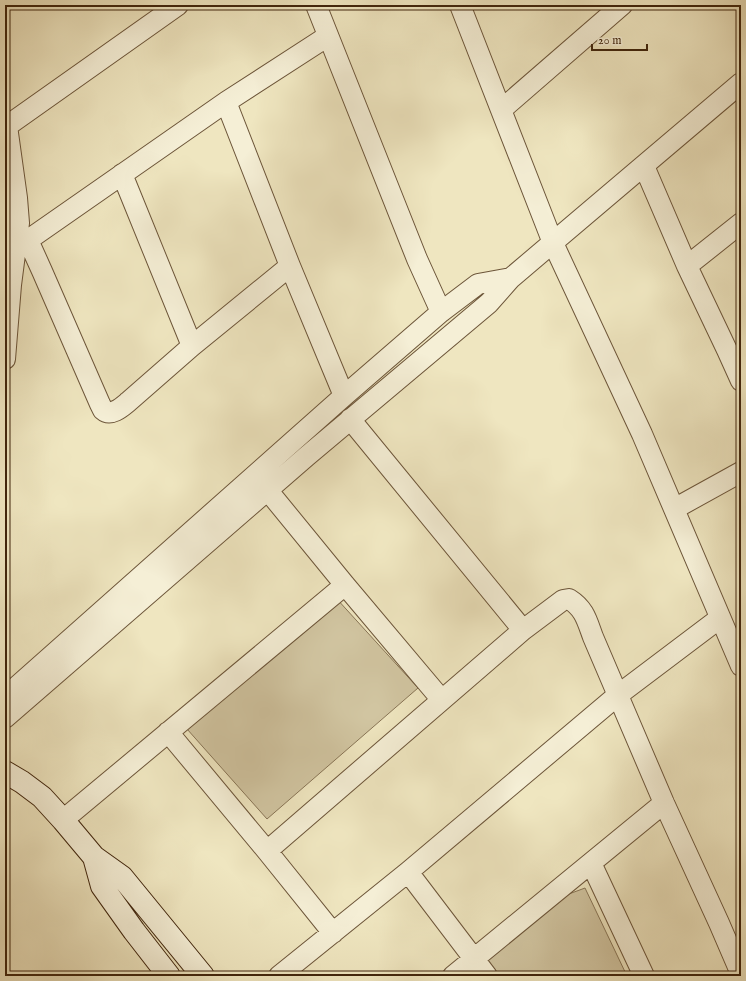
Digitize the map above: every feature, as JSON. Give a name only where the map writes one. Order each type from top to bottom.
[{"type":"street","points":[[178,5],[6,123],[22,239],[42,271],[100,404],[105,412],[118,410],[192,346],[290,266]]},
{"type":"street","points":[[316,5],[417,259],[441,312]]},
{"type":"street","points":[[460,5],[553,243],[639,427],[741,666]]},
{"type":"street","points":[[501,110],[604,12],[622,5]]},
{"type":"street","points":[[5,359],[11,285],[22,239],[122,174],[226,102],[328,36]]},
{"type":"street","points":[[6,716],[350,419],[489,304],[511,278],[741,83]]},
{"type":"street","points":[[226,102],[290,266],[344,396]]},
{"type":"street","points":[[644,166],[687,266],[734,344],[741,381]]},
{"type":"street","points":[[122,174],[192,346]]},
{"type":"street","points":[[687,266],[741,222]]},
{"type":"street","points":[[5,697],[344,396],[441,312],[478,284],[511,278]]},
{"type":"street","points":[[350,419],[523,630]]},
{"type":"street","points":[[674,509],[741,472]]},
{"type":"street","points":[[255,475],[441,700]]},
{"type":"street","points":[[63,820],[345,585]]},
{"type":"street","points":[[267,851],[523,630],[563,600],[569,599],[580,608],[587,621],[592,637],[664,803],[741,974]]},
{"type":"street","points":[[279,976],[408,872],[618,695],[720,618]]},
{"type":"street","points":[[168,732],[333,933]]},
{"type":"street","points":[[5,772],[22,782],[42,797],[94,857],[122,877],[203,976]]},
{"type":"street","points":[[453,976],[664,803]]},
{"type":"street","points":[[94,857],[102,886],[134,931],[169,976]]},
{"type":"street","points":[[591,863],[644,976]]},
{"type":"street","points":[[408,872],[487,976]]},
{"type":"shaded area","points":[[336,598],[418,688],[267,819],[187,729]]},
{"type":"shaded area","points":[[585,888],[627,976],[499,976],[485,958],[558,898]]}]
